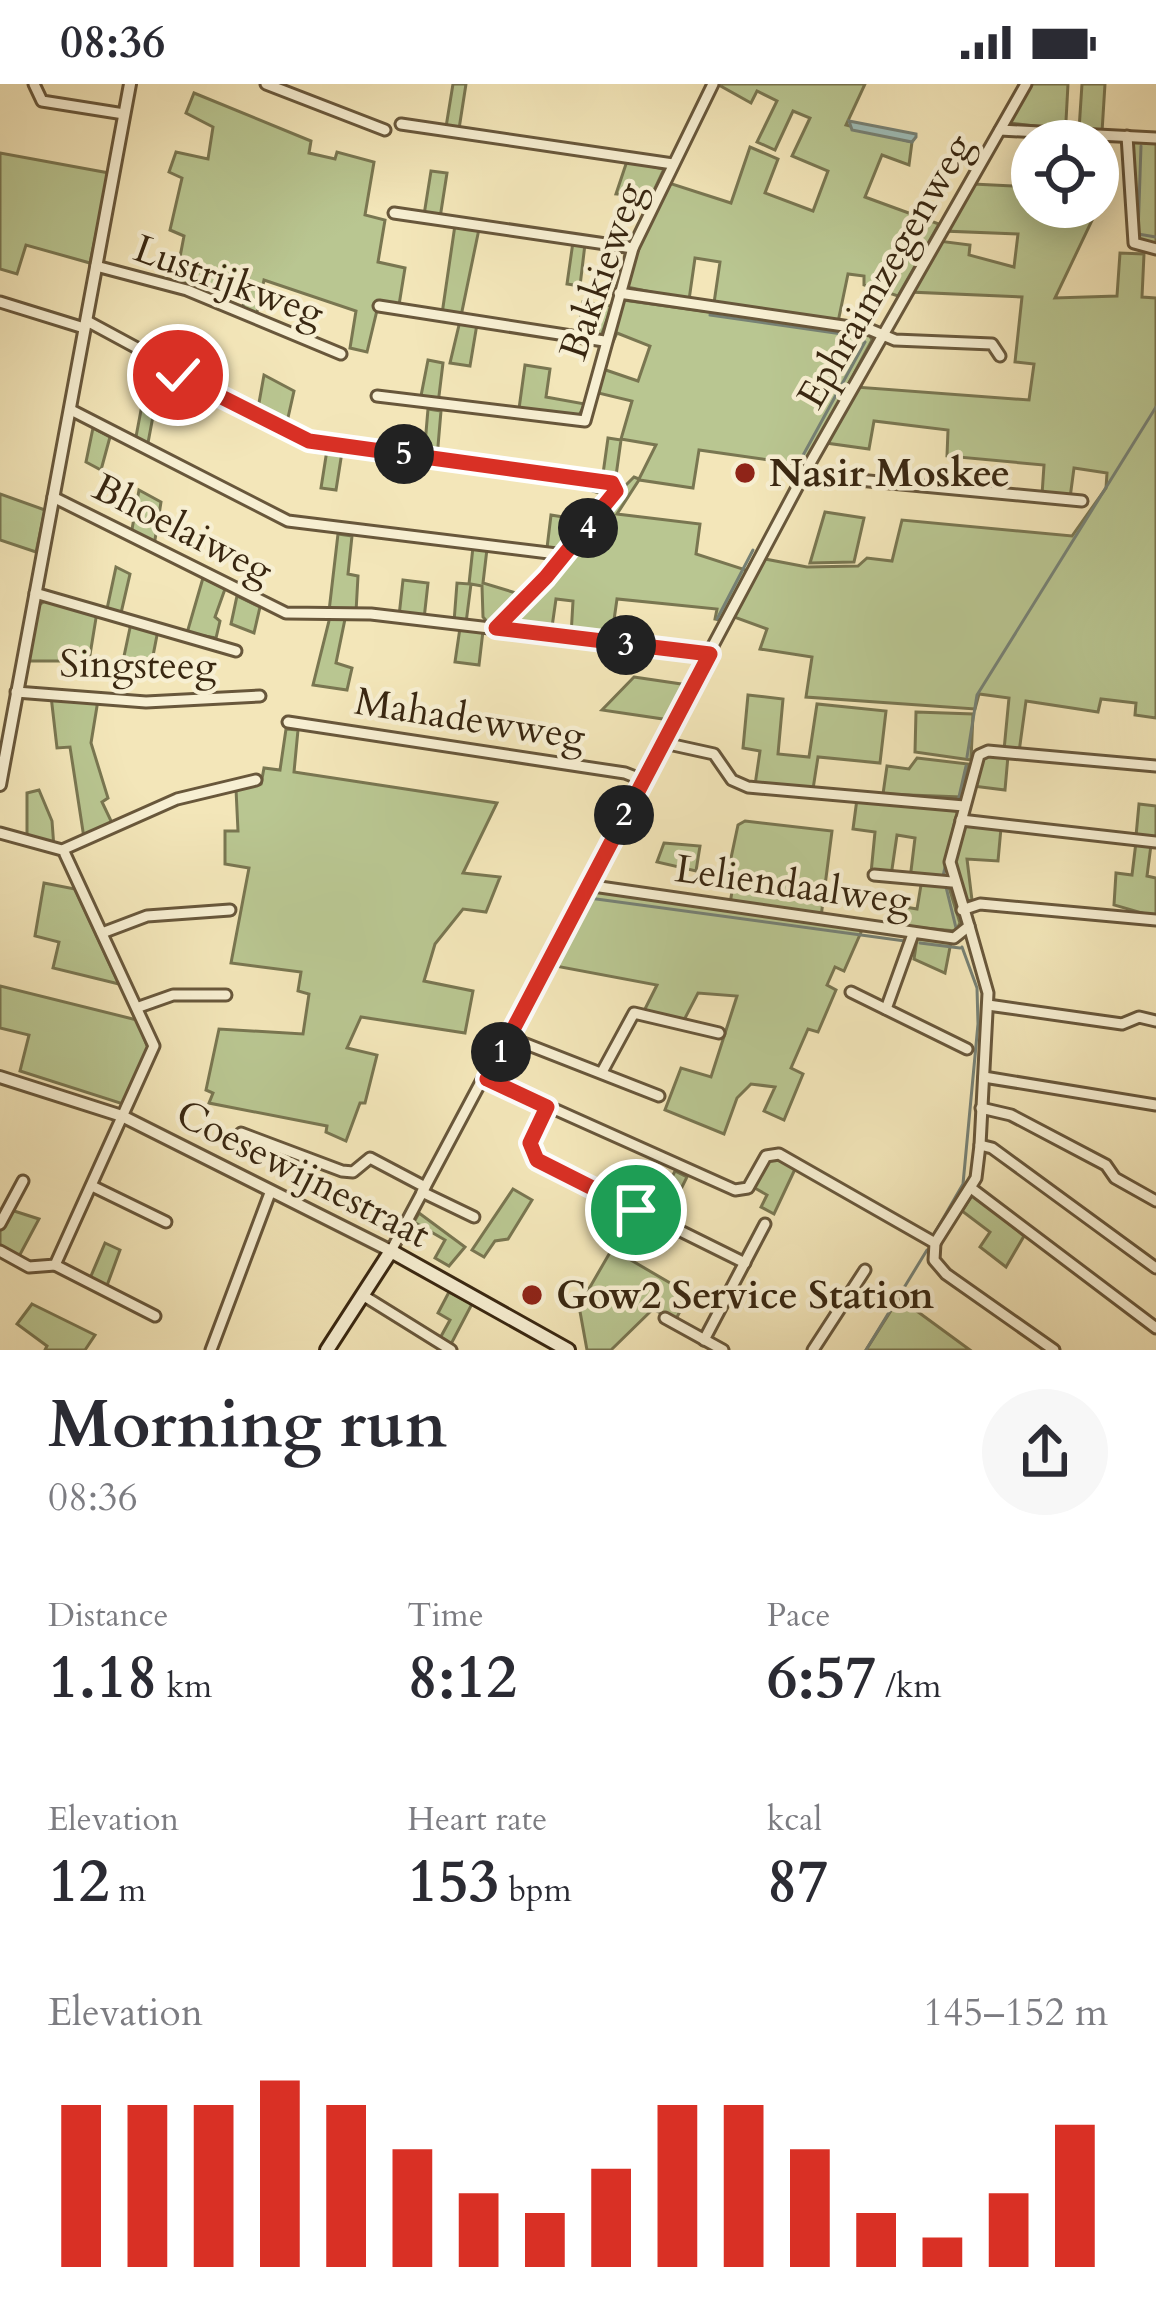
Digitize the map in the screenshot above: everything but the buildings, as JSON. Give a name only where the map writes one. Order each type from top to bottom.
[{"type":"main road","points":[[327,1350],[391,1251]]},
{"type":"main road","name":"Coesewijnestraat","points":[[391,1251],[568,1350]]},
{"type":"street","points":[[34,84],[43,101],[124,114]]},
{"type":"street","points":[[0,785],[7,709],[16,692],[130,84]]},
{"type":"street","points":[[266,84],[385,130]]},
{"type":"street","name":"Bakkieweg","points":[[377,396],[580,424],[633,248],[713,84]]},
{"type":"street","name":"Ephraimzegenweg","points":[[391,1251],[880,336],[1026,84]]},
{"type":"street","points":[[401,124],[673,164]]},
{"type":"street","points":[[1000,130],[1156,138]]},
{"type":"street","points":[[1127,136],[1134,243],[1156,250]]},
{"type":"street","points":[[394,213],[633,248]]},
{"type":"street","name":"Lustrijkweg","points":[[96,266],[187,290],[341,355]]},
{"type":"street","points":[[620,293],[880,336],[992,344],[1000,356]]},
{"type":"street","points":[[0,302],[85,325],[309,441],[574,475],[616,488],[565,556],[496,628]]},
{"type":"street","points":[[379,306],[604,340]]},
{"type":"street","points":[[70,410],[288,521],[565,556]]},
{"type":"street","points":[[806,475],[1082,501]]},
{"type":"street","name":"Bhoelaiweg","points":[[53,497],[286,613],[371,614],[496,628]]},
{"type":"street","points":[[35,593],[236,651]]},
{"type":"street","points":[[496,628],[710,654]]},
{"type":"street","name":"Singsteeg","points":[[16,692],[146,702],[260,696]]},
{"type":"street","name":"Mahadewweg","points":[[288,722],[625,773],[643,780]]},
{"type":"street","points":[[664,743],[715,754],[732,780],[748,787],[964,806]]},
{"type":"street","points":[[874,875],[952,882],[950,862],[964,806],[979,755],[988,751],[1156,766]]},
{"type":"street","points":[[0,832],[62,850],[177,799],[256,780]]},
{"type":"street","points":[[961,820],[1156,842]]},
{"type":"street","points":[[55,1265],[154,1046],[65,854]]},
{"type":"street","name":"Leliendaalweg","points":[[586,885],[955,938],[970,926],[952,882]]},
{"type":"street","points":[[962,910],[980,904],[1156,920]]},
{"type":"street","points":[[103,933],[147,916],[230,910]]},
{"type":"street","points":[[970,926],[988,1005],[980,1145],[971,1188],[935,1243],[934,1260],[946,1274],[1054,1350]]},
{"type":"street","points":[[886,1009],[913,934]]},
{"type":"street","points":[[851,992],[967,1048]]},
{"type":"street","points":[[139,1007],[173,995],[226,994]]},
{"type":"street","points":[[988,1005],[1122,1024],[1138,1017],[1156,1021]]},
{"type":"street","points":[[602,1072],[631,1017],[640,1011],[719,1033]]},
{"type":"street","points":[[508,1037],[659,1096]]},
{"type":"street","name":"Coesewijnestraat","points":[[0,1077],[122,1116],[391,1251]]},
{"type":"street","points":[[984,1077],[1156,1105]]},
{"type":"street","points":[[487,1079],[735,1190],[748,1189],[766,1156],[779,1154],[935,1243]]},
{"type":"street","points":[[547,1107],[530,1143],[537,1160],[745,1263]]},
{"type":"street","points":[[981,1108],[1011,1115],[1098,1161],[1115,1178],[1156,1202]]},
{"type":"street","points":[[241,1133],[342,1172],[352,1172],[370,1158],[474,1217]]},
{"type":"street","points":[[980,1145],[992,1148],[1156,1268]]},
{"type":"street","points":[[0,1224],[23,1181]]},
{"type":"street","points":[[92,1186],[166,1222]]},
{"type":"street","points":[[971,1188],[1156,1328]]},
{"type":"street","points":[[211,1350],[270,1193]]},
{"type":"street","points":[[704,1340],[765,1224]]},
{"type":"street","points":[[0,1251],[39,1269],[55,1265],[155,1316]]},
{"type":"street","points":[[813,1350],[865,1270]]},
{"type":"street","points":[[364,1296],[451,1350]]},
{"type":"street","points":[[665,1318],[723,1350]]},
{"type":"green space","points":[[453,84],[466,84],[459,129],[446,127]]},
{"type":"green space","points":[[717,84],[865,84],[846,125],[912,142],[909,165],[882,155],[865,197],[939,224],[898,296],[864,285],[864,276],[848,274],[838,322],[714,303],[720,262],[695,258],[689,300],[627,287],[636,248],[666,182],[731,203],[750,147],[778,159],[765,193],[813,211],[828,171],[792,156],[810,118],[793,111],[775,150],[757,142],[777,101],[757,91],[751,103]]},
{"type":"green space","points":[[1030,84],[1068,84],[1066,120],[1012,120]]},
{"type":"green space","points":[[1082,84],[1105,84],[1103,120],[1080,120]]},
{"type":"green space","points":[[194,93],[311,141],[309,153],[335,159],[337,152],[374,162],[365,215],[385,220],[378,262],[405,268],[399,305],[379,302],[367,352],[350,348],[356,311],[264,280],[256,317],[242,311],[249,276],[233,271],[226,303],[175,283],[184,236],[170,230],[182,178],[169,172],[176,152],[208,159],[213,127],[186,113]]},
{"type":"green space","points":[[1132,139],[1156,141],[1156,245],[1141,241],[1134,231]]},
{"type":"green space","points":[[0,153],[109,173],[90,263],[26,245],[17,274],[0,269]]},
{"type":"green space","points":[[627,161],[664,169],[651,197],[616,194]]},
{"type":"green space","points":[[431,171],[447,173],[440,218],[424,215]]},
{"type":"green space","points":[[973,184],[1011,186],[1011,228],[1088,228],[1055,298],[1117,296],[1120,253],[1144,254],[1142,297],[1156,298],[1156,718],[1135,715],[1136,703],[1101,699],[1098,712],[1026,701],[1019,752],[1004,750],[1009,698],[979,694],[975,709],[806,697],[812,657],[760,649],[767,629],[734,617],[765,559],[807,567],[858,566],[867,558],[892,561],[902,520],[1072,536],[1106,488],[1107,473],[1074,468],[1070,498],[1042,495],[1044,465],[947,456],[948,430],[874,421],[869,449],[826,443],[856,387],[1029,400],[1034,364],[1015,362],[1022,297],[910,292],[939,241],[970,245],[969,255],[1014,267],[1018,234],[944,231]]},
{"type":"green space","points":[[455,225],[479,229],[461,316],[442,314]]},
{"type":"green space","points":[[573,242],[585,244],[580,286],[567,284]]},
{"type":"green space","points":[[623,300],[869,334],[872,340],[805,465],[699,450],[693,488],[639,480],[617,514],[700,524],[696,554],[749,571],[721,620],[715,619],[717,609],[617,599],[611,641],[571,636],[573,601],[556,599],[551,634],[508,628],[506,618],[542,587],[620,491],[634,477],[639,479],[656,445],[621,439],[632,401],[594,392],[600,368],[638,381],[650,346],[617,333],[608,353]]},
{"type":"green space","points":[[583,302],[612,306],[601,336],[578,334]]},
{"type":"green space","points":[[460,321],[477,324],[470,366],[450,363]]},
{"type":"green space","points":[[428,360],[443,363],[438,404],[420,401]]},
{"type":"green space","points":[[525,365],[550,369],[546,397],[585,404],[577,419],[518,416]]},
{"type":"green space","points":[[157,367],[169,377],[162,415],[154,411],[147,448],[135,442],[142,405],[150,407]]},
{"type":"green space","points":[[264,375],[294,391],[285,431],[257,414]]},
{"type":"green space","points":[[428,409],[441,411],[437,458],[424,456]]},
{"type":"green space","points":[[93,428],[110,437],[101,470],[86,462]]},
{"type":"green space","points":[[608,438],[621,440],[615,483],[602,481]]},
{"type":"green space","points":[[327,450],[342,452],[336,490],[321,488]]},
{"type":"green space","points":[[589,484],[607,487],[612,494],[562,553],[547,548],[551,515],[569,518],[579,529],[602,494],[587,489]]},
{"type":"green space","points":[[139,490],[161,502],[154,546],[131,535]]},
{"type":"green space","points":[[0,494],[45,510],[36,552],[0,540]]},
{"type":"green space","points":[[825,512],[864,518],[854,562],[810,563]]},
{"type":"green space","points":[[338,534],[352,536],[348,574],[358,576],[356,612],[329,611]]},
{"type":"green space","points":[[473,547],[487,549],[483,583],[526,596],[490,625],[483,617],[482,586],[471,584],[466,623],[454,622],[457,583],[469,584]]},
{"type":"green space","points":[[116,567],[130,574],[121,613],[107,609]]},
{"type":"green space","points":[[203,578],[225,589],[215,617],[220,621],[216,638],[187,633]]},
{"type":"green space","points":[[403,580],[428,583],[424,619],[399,616]]},
{"type":"green space","points":[[237,596],[260,607],[254,633],[231,624]]},
{"type":"green space","points":[[46,600],[97,612],[89,661],[26,661],[39,605]]},
{"type":"green space","points":[[330,617],[345,619],[336,663],[352,668],[347,690],[313,685]]},
{"type":"green space","points":[[131,623],[158,630],[151,666],[123,661]]},
{"type":"green space","points":[[460,628],[483,631],[479,665],[455,662]]},
{"type":"green space","points":[[634,677],[688,685],[670,720],[602,710]]},
{"type":"green space","points":[[748,695],[783,699],[778,754],[809,757],[817,704],[886,711],[880,763],[818,757],[813,789],[755,785],[760,751],[743,748]]},
{"type":"green space","points":[[51,696],[98,700],[91,743],[108,798],[102,802],[113,825],[84,838],[70,747],[57,748]]},
{"type":"green space","points":[[916,712],[973,714],[971,760],[915,752]]},
{"type":"green space","points":[[286,729],[298,730],[294,772],[497,803],[463,873],[500,877],[486,912],[463,909],[435,944],[424,981],[473,991],[465,1033],[361,1017],[347,1048],[377,1055],[365,1103],[360,1103],[346,1141],[326,1132],[327,1126],[209,1103],[213,1093],[206,1090],[219,1029],[303,1034],[309,994],[298,991],[301,972],[231,963],[249,868],[225,864],[225,831],[238,831],[236,789],[261,784],[264,768],[280,770]]},
{"type":"green space","points":[[989,754],[1008,756],[1005,790],[973,786],[982,759]]},
{"type":"green space","points":[[917,758],[968,764],[962,797],[883,794],[887,766],[909,769]]},
{"type":"green space","points":[[39,790],[52,821],[54,848],[27,842],[27,793]]},
{"type":"green space","points":[[857,799],[956,809],[960,816],[948,879],[910,879],[915,838],[897,835],[891,876],[871,873],[875,832],[853,829]]},
{"type":"green space","points":[[1139,804],[1156,806],[1156,839],[1136,836]]},
{"type":"green space","points":[[745,821],[832,831],[821,917],[730,904],[734,879],[727,877],[738,825]]},
{"type":"green space","points":[[964,826],[1001,828],[998,861],[967,859],[972,900],[967,901],[953,865]]},
{"type":"green space","points":[[1136,842],[1151,845],[1147,876],[1156,878],[1156,917],[1114,905],[1116,873],[1132,875]]},
{"type":"green space","points":[[664,843],[700,846],[696,871],[657,862]]},
{"type":"green space","points":[[44,883],[75,889],[119,984],[53,968],[59,942],[35,936]]},
{"type":"green space","points":[[948,884],[960,923],[956,931],[901,926],[905,907],[917,909],[921,885]]},
{"type":"green space","points":[[594,890],[862,930],[844,971],[835,967],[827,985],[836,990],[818,1032],[808,1029],[791,1068],[803,1074],[784,1120],[764,1111],[775,1087],[751,1084],[737,1098],[724,1134],[665,1110],[681,1068],[711,1077],[737,996],[698,993],[683,1022],[643,1013],[657,985],[550,965]]},
{"type":"green space","points":[[917,939],[951,942],[945,973],[914,959]]},
{"type":"green space","points":[[0,986],[137,1020],[148,1048],[123,1104],[20,1071],[29,1035],[0,1028]]},
{"type":"green space","points":[[780,1158],[796,1167],[774,1214],[761,1207],[767,1195],[753,1187],[769,1159]]},
{"type":"green space","points":[[675,1171],[687,1177],[665,1221],[653,1215]]},
{"type":"green space","points":[[513,1189],[532,1200],[508,1239],[495,1241],[484,1257],[472,1250]]},
{"type":"green space","points":[[973,1194],[1024,1236],[1006,1267],[980,1247],[990,1232],[962,1211]]},
{"type":"green space","points":[[11,1210],[39,1219],[16,1262],[0,1253],[0,1229]]},
{"type":"green space","points":[[419,1213],[465,1247],[449,1266],[435,1258],[445,1240],[414,1222]]},
{"type":"green space","points":[[105,1243],[120,1250],[105,1291],[88,1283]]},
{"type":"green space","points":[[612,1249],[689,1294],[675,1321],[653,1309],[611,1350],[587,1350],[579,1306]]},
{"type":"green space","points":[[449,1292],[472,1304],[450,1346],[439,1340],[450,1320],[438,1313]]},
{"type":"green space","points":[[899,1298],[970,1350],[866,1350]]},
{"type":"green space","points":[[32,1304],[95,1335],[85,1350],[45,1350],[47,1346],[17,1324]]},
{"type":"water","points":[[849,121],[916,137],[912,142],[852,130]]},
{"type":"waterway","points":[[1141,146],[1138,234],[1156,237]]},
{"type":"waterway","points":[[710,315],[856,336],[865,342],[801,459]]},
{"type":"waterway","points":[[967,757],[977,695],[1156,407]]},
{"type":"waterway","points":[[717,619],[753,550]]},
{"type":"waterway","points":[[958,801],[966,766]]},
{"type":"waterway","points":[[949,848],[955,820]]},
{"type":"waterway","points":[[943,876],[946,863]]},
{"type":"waterway","points":[[946,887],[957,932]]},
{"type":"waterway","points":[[589,898],[905,941]]},
{"type":"waterway","points":[[920,943],[960,948]]},
{"type":"waterway","points":[[933,1236],[963,1184],[978,1024],[977,988],[962,947]]},
{"type":"waterway","points":[[866,1350],[927,1250]]},
{"type":"place","name":"Nasir Moskee","points":[[745,473]]},
{"type":"place","name":"Gow2 Service Station","points":[[532,1295]]},
{"type":"route","points":[[178,375],[309,441],[612,483],[616,491],[597,517],[496,628],[710,654],[487,1079],[547,1107],[530,1143],[537,1160],[636,1210]]}]
